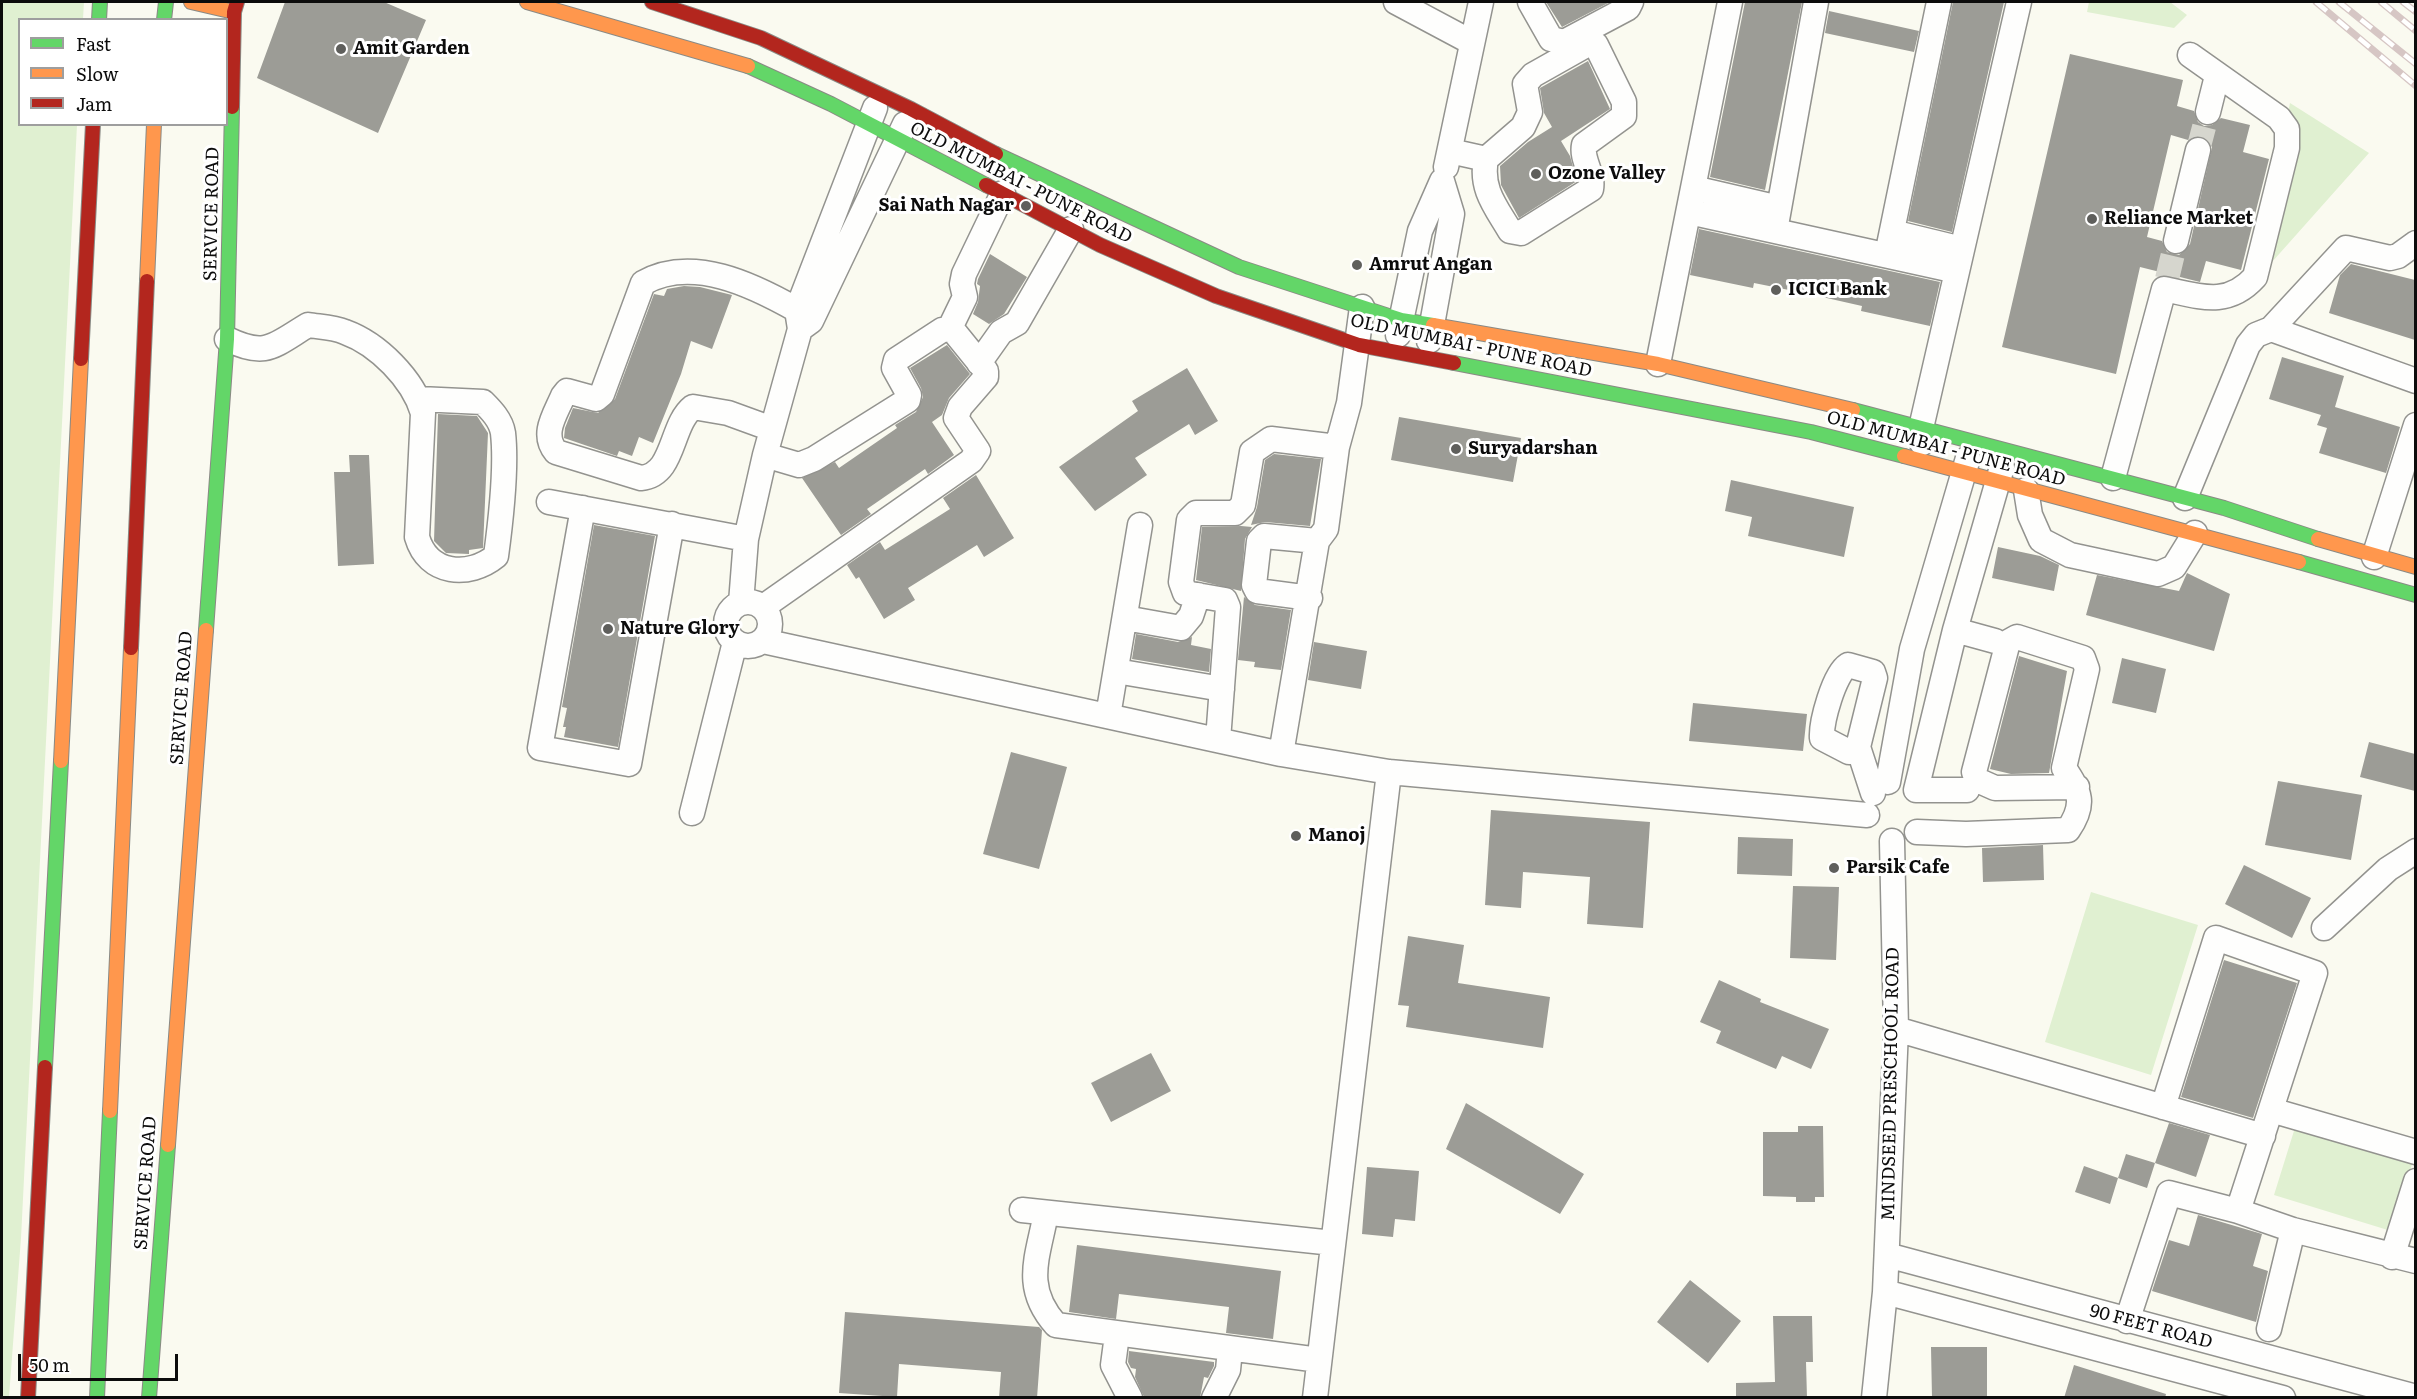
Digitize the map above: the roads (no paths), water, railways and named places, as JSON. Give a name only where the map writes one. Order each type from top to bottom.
[{"type":"main road","points":[[99,18],[100,2]]},
{"type":"main road","points":[[164,18],[166,2]]},
{"type":"main road","points":[[190,2],[235,7]]},
{"type":"main road","name":"OLD MUMBAI - PUNE ROAD","points":[[527,2],[753,68],[867,123],[1071,229],[1216,296],[1359,345],[1811,432],[1963,474],[2195,533],[2415,595]]},
{"type":"main road","name":"OLD MUMBAI - PUNE ROAD","points":[[652,2],[762,38],[882,94],[1006,159],[1239,267],[1401,320],[1658,364],[1921,428],[2185,498],[2415,567]]},
{"type":"main road","name":"SERVICE ROAD","points":[[148,1398],[227,339],[235,7]]},
{"type":"main road","points":[[28,1398],[93,126]]},
{"type":"main road","points":[[98,1398],[154,126]]},
{"type":"street","points":[[1396,2],[1471,42]]},
{"type":"street","points":[[1395,352],[1420,231],[1442,181],[1450,151],[1481,2]]},
{"type":"street","points":[[1530,2],[1551,39],[1564,42],[1628,8],[1631,2]]},
{"type":"street","points":[[1658,364],[1730,2]]},
{"type":"street","points":[[1777,219],[1816,2]]},
{"type":"street","points":[[1889,243],[1939,2]]},
{"type":"street","points":[[1923,462],[1921,428],[2019,2]]},
{"type":"street","points":[[1588,44],[1596,45],[1624,102],[1624,116],[1584,145],[1583,152],[1593,179],[1591,189],[1521,233],[1510,231],[1485,190],[1483,173],[1486,159],[1523,127],[1530,112],[1524,84],[1533,75],[1588,44]]},
{"type":"street","points":[[2113,478],[2165,284],[2216,299],[2234,294],[2246,287],[2255,277],[2287,148],[2287,129],[2279,118],[2262,103],[2217,76],[2190,55]]},
{"type":"street","points":[[2208,112],[2217,76]]},
{"type":"street","points":[[752,605],[746,539],[799,320],[867,123],[882,94]]},
{"type":"street","points":[[772,429],[728,413],[693,407],[685,414],[662,468],[652,477],[641,478],[556,452],[548,443],[548,433],[567,391],[591,399],[597,399],[602,394],[643,283],[655,276],[674,272],[728,278],[772,296],[799,320],[811,321],[898,141],[911,109]]},
{"type":"street","points":[[2176,241],[2198,150]]},
{"type":"street","points":[[1450,151],[1486,159]]},
{"type":"street","points":[[1427,358],[1452,214],[1442,181]]},
{"type":"street","points":[[1694,188],[1777,219]]},
{"type":"street","points":[[948,330],[965,297],[962,284],[964,274],[1004,193]]},
{"type":"street","points":[[1689,212],[1777,219],[1960,260]]},
{"type":"street","points":[[979,363],[1001,333],[1017,323],[1071,229]]},
{"type":"street","points":[[2185,498],[2248,345],[2256,335],[2271,329],[2346,248],[2390,258],[2398,256],[2415,243]]},
{"type":"street","points":[[1281,754],[1310,597],[1317,541],[1326,529],[1337,447],[1349,403],[1359,345],[1362,307]]},
{"type":"street","points":[[227,339],[248,349],[270,349],[308,325],[345,332],[385,355],[419,399],[423,413],[417,537],[420,548],[439,567],[454,571],[483,566],[496,556],[501,511],[502,431],[495,414],[483,402],[419,399]]},
{"type":"street","points":[[765,455],[799,465],[814,459],[908,400],[909,394],[894,368],[896,360],[942,330],[952,329],[986,371],[986,377],[960,407],[956,418],[978,451],[971,461],[752,605],[730,611],[727,617],[727,632],[735,642],[749,646],[763,641],[1281,754],[1389,772],[1876,797],[1901,782],[1916,790],[1922,797],[1926,810],[1923,825],[1917,832],[1901,841],[1892,841],[1875,833],[1876,797],[1912,649],[1972,441]]},
{"type":"street","points":[[2271,329],[2415,381]]},
{"type":"street","points":[[2374,556],[2415,425]]},
{"type":"street","points":[[1218,740],[1228,607],[1225,600],[1185,593],[1181,582],[1190,520],[1196,513],[1235,513],[1243,505],[1252,452],[1271,439],[1337,447]]},
{"type":"street","points":[[1916,790],[1957,624],[2007,451]]},
{"type":"street","points":[[2026,490],[2031,515],[2041,540],[2070,555],[2158,574],[2174,567],[2195,533]]},
{"type":"street","points":[[549,502],[746,539]]},
{"type":"street","points":[[583,508],[540,748],[573,754],[629,764],[672,524]]},
{"type":"street","points":[[1108,716],[1140,525]]},
{"type":"street","points":[[1310,597],[1257,591],[1254,585],[1259,541],[1264,536],[1317,541]]},
{"type":"street","points":[[1125,618],[1181,628],[1191,616],[1198,595]]},
{"type":"street","points":[[752,605],[768,613],[770,628],[763,641]]},
{"type":"street","points":[[1957,624],[1996,635]]},
{"type":"street","points":[[1917,832],[1966,834],[2068,830],[2079,814],[2077,787],[2064,768],[2087,669],[2083,658],[2016,638],[2008,642],[1974,772],[1977,780],[1995,788],[2077,787]]},
{"type":"street","points":[[692,813],[735,642]]},
{"type":"street","points":[[1116,671],[1221,689]]},
{"type":"street","points":[[1858,747],[1876,797]]},
{"type":"street","points":[[1315,1398],[1389,772]]},
{"type":"street","points":[[1916,790],[1967,790]]},
{"type":"street","name":"MINDSEED PRESCHOOL ROAD","points":[[1885,1292],[1896,1029],[1892,841]]},
{"type":"street","points":[[2324,928],[2388,869],[2415,851]]},
{"type":"street","points":[[2163,1107],[2216,938],[2315,972],[2238,1211]]},
{"type":"street","points":[[1896,1029],[2263,1136]]},
{"type":"street","points":[[2271,1110],[2415,1152]]},
{"type":"street","points":[[2392,1257],[2415,1180]]},
{"type":"street","points":[[2127,1320],[2169,1193],[2238,1211],[2293,1230],[2415,1261]]},
{"type":"street","points":[[1319,1360],[1117,1335],[1056,1325],[1045,1313],[1035,1291],[1034,1211],[1333,1243]]},
{"type":"street","points":[[2269,1329],[2293,1230]]},
{"type":"street","name":"90 FEET ROAD","points":[[1887,1255],[2070,1306],[2415,1396]]},
{"type":"street","points":[[1874,1398],[1885,1292]]},
{"type":"street","name":"90 FEET ROAD","points":[[1885,1292],[2283,1398]]},
{"type":"street","points":[[2062,1339],[2070,1306]]},
{"type":"street","points":[[1117,1335],[1113,1365],[1130,1398]]},
{"type":"street","points":[[1214,1398],[1228,1370],[1230,1348]]},
{"type":"tunnel","points":[[2198,150],[2208,112]]},
{"type":"tunnel","points":[[2167,279],[2176,241]]},
{"type":"railway","points":[[2316,2],[2416,86]]},
{"type":"railway","points":[[2339,2],[2416,64]]},
{"type":"railway","points":[[2381,2],[2416,31]]},
{"type":"railway","points":[[2403,2],[2416,12]]},
{"type":"place","name":"Amit Garden","points":[[341,49]]},
{"type":"place","name":"Ozone Valley","points":[[1536,174]]},
{"type":"place","name":"Sai Nath Nagar","points":[[1026,206]]},
{"type":"place","name":"Reliance Market","points":[[2092,219]]},
{"type":"place","name":"Amrut Angan","points":[[1357,265]]},
{"type":"place","name":"ICICI Bank","points":[[1776,290]]},
{"type":"place","name":"Suryadarshan","points":[[1456,449]]},
{"type":"place","name":"Nature Glory","points":[[608,629]]},
{"type":"place","name":"Manoj","points":[[1296,836]]},
{"type":"place","name":"Parsik Cafe","points":[[1834,868]]}]
